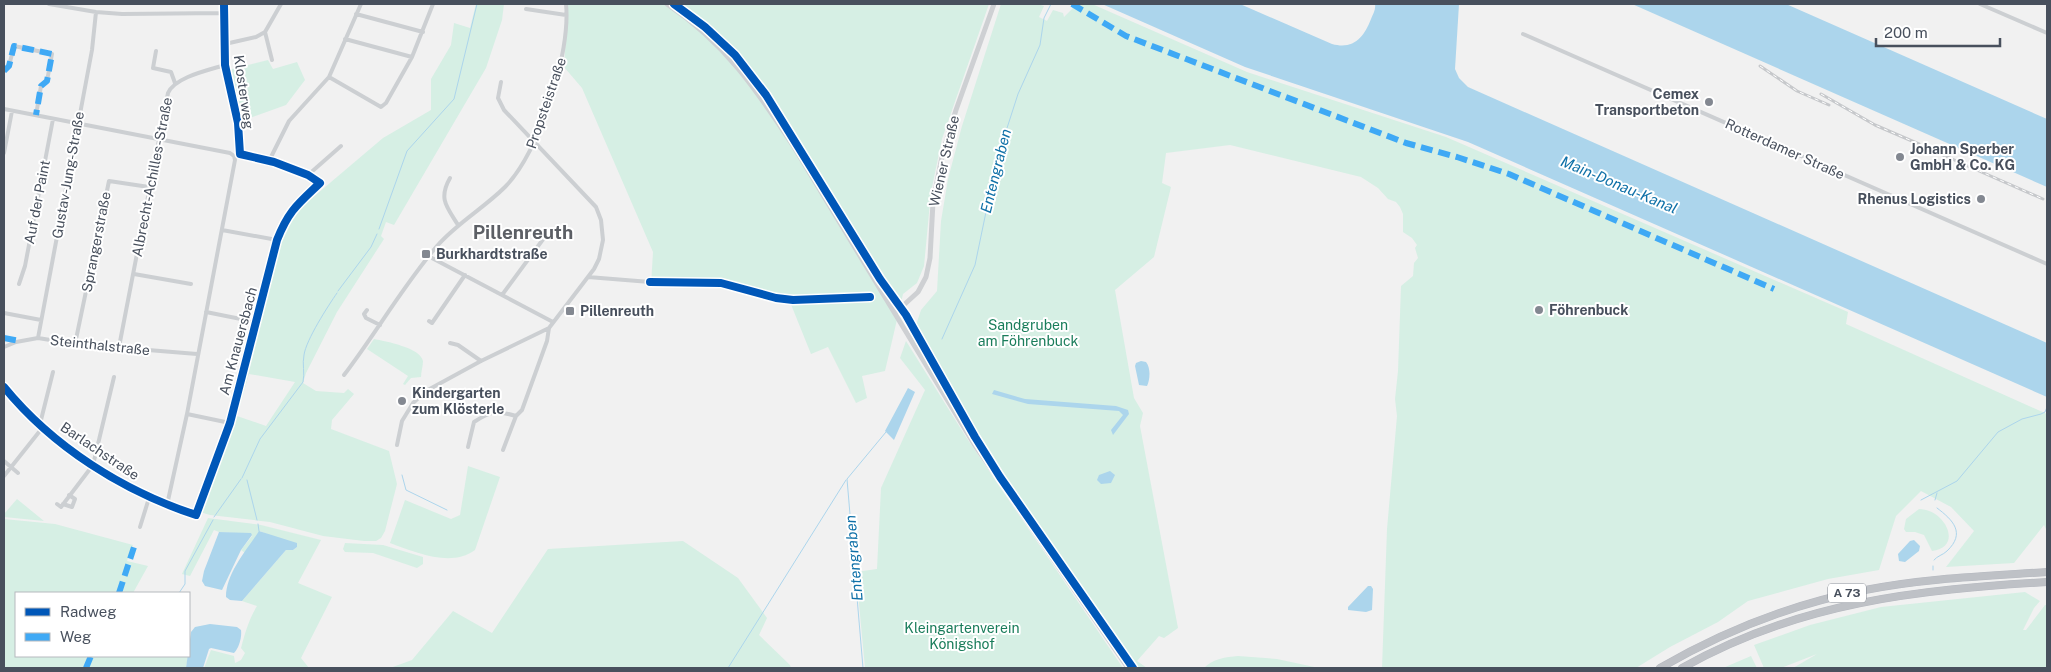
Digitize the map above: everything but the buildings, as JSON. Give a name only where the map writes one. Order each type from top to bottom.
[{"type":"highway","name":"A 73","points":[[1660,668],[1716,638],[1754,622],[1833,597],[1910,583],[2047,572]]},
{"type":"highway","name":"A 73","points":[[1682,668],[1763,630],[1837,607],[1926,591],[2047,582]]},
{"type":"main road","points":[[667,4],[711,38],[752,84],[794,146],[987,464],[1128,668]]},
{"type":"main road","name":"Wiener Straße","points":[[895,313],[915,296],[926,277],[929,266],[933,202],[943,152],[958,102],[994,4]]},
{"type":"street","points":[[49,4],[96,12],[170,15],[224,12]]},
{"type":"street","name":"Klosterweg","points":[[224,4],[225,66],[238,123],[240,154],[269,161]]},
{"type":"street","points":[[225,44],[256,37],[266,32],[282,4]]},
{"type":"street","points":[[341,146],[308,175],[269,161],[290,121],[329,77],[361,4]]},
{"type":"street","points":[[329,77],[358,96],[381,107],[386,103],[412,57],[433,4]]},
{"type":"street","name":"Propsteistraße","points":[[344,375],[430,257],[458,225],[506,186],[528,155],[562,63],[566,4]]},
{"type":"street","points":[[1980,4],[2047,33]]},
{"type":"street","points":[[526,8],[566,15]]},
{"type":"street","name":"Gustav-Jung-Straße","points":[[38,338],[92,50],[96,12]]},
{"type":"street","points":[[356,14],[423,32]]},
{"type":"street","points":[[266,32],[272,60]]},
{"type":"street","name":"Rotterdamer Straße","points":[[1523,34],[2047,264]]},
{"type":"street","points":[[345,39],[412,57]]},
{"type":"street","points":[[4,71],[9,66],[14,46],[52,54],[47,81],[41,86],[36,115]]},
{"type":"street","name":"Albrecht-Achilles-Straße","points":[[156,52],[153,68],[171,72],[176,83]]},
{"type":"street","name":"Albrecht-Achilles-Straße","points":[[119,347],[168,92],[171,86],[176,83],[196,74],[225,66]]},
{"type":"street","points":[[501,82],[498,94],[500,105],[596,207],[601,220],[603,240],[599,259],[588,277],[549,328],[547,341],[522,410],[516,416],[503,450]]},
{"type":"street","points":[[4,109],[230,153],[234,156],[235,160],[187,414],[167,505]]},
{"type":"street","points":[[4,153],[12,111]]},
{"type":"street","name":"Auf der Paint","points":[[19,284],[25,266],[54,119]]},
{"type":"street","name":"Am Knauersbach","points":[[196,515],[230,423],[277,240],[284,221],[291,211],[320,183],[308,175]]},
{"type":"street","points":[[450,178],[443,200],[458,225]]},
{"type":"street","name":"Sprangerstraße","points":[[75,344],[109,181],[150,187]]},
{"type":"street","points":[[222,230],[277,240]]},
{"type":"street","points":[[502,295],[544,238]]},
{"type":"street","points":[[430,257],[553,322]]},
{"type":"street","name":"Albrecht-Achilles-Straße","points":[[134,274],[191,284]]},
{"type":"street","points":[[429,321],[432,322],[465,275]]},
{"type":"street","points":[[588,277],[650,282]]},
{"type":"street","points":[[367,310],[364,314],[366,318],[380,325]]},
{"type":"street","points":[[4,312],[41,320]]},
{"type":"street","points":[[206,312],[256,322]]},
{"type":"street","points":[[397,445],[402,421],[417,399],[426,391],[481,361],[549,328]]},
{"type":"street","name":"Steinthalstraße","points":[[4,347],[16,342],[38,338],[75,344],[197,354]]},
{"type":"street","points":[[450,342],[458,345],[481,361]]},
{"type":"street","points":[[4,476],[42,425],[53,372]]},
{"type":"street","points":[[57,504],[60,507],[63,504],[93,465],[114,377]]},
{"type":"street","name":"Barlachstraße","points":[[4,386],[42,425],[93,465],[149,498],[196,515]]},
{"type":"street","points":[[468,447],[474,422],[489,413],[500,411],[516,416]]},
{"type":"street","points":[[187,414],[230,423]]},
{"type":"street","points":[[4,461],[18,473]]},
{"type":"street","points":[[63,504],[72,507],[75,499],[69,495]]},
{"type":"street","points":[[140,527],[149,498]]},
{"type":"green space","points":[[476,4],[504,4],[502,20],[486,68],[394,225],[386,222],[381,236],[384,239],[337,312],[306,373],[303,383],[316,391],[344,393],[348,389],[354,394],[332,420],[331,429],[389,451],[397,484],[385,531],[381,538],[376,541],[364,541],[323,536],[270,522],[210,515],[200,512],[231,424],[285,221],[383,138],[431,110],[431,79],[451,45],[454,23],[470,28]],"holes":[[[249,374],[295,382],[266,426],[237,416]]]},
{"type":"green space","points":[[568,4],[989,4],[942,139],[931,192],[924,266],[917,283],[903,294],[885,371],[862,376],[867,398],[856,403],[828,347],[811,354],[790,302],[701,285],[651,285],[653,252],[582,88],[564,67]]},
{"type":"green space","name":"Sandgruben am Föhrenbuck","points":[[1001,4],[1037,4],[1044,6],[1039,17],[1047,21],[1053,10],[1063,13],[1064,17],[1073,8],[1070,4],[1092,4],[1247,72],[1446,137],[1848,312],[1846,324],[2047,414],[2047,531],[2044,525],[2014,563],[1946,567],[1974,531],[1951,507],[1921,491],[1896,516],[1879,570],[1828,579],[1748,601],[1718,622],[1670,647],[1636,668],[1382,668],[1387,529],[1397,416],[1395,399],[1398,371],[1401,286],[1413,276],[1414,263],[1418,258],[1415,248],[1417,245],[1412,238],[1403,232],[1403,214],[1396,202],[1388,199],[1378,188],[1361,177],[1230,145],[1166,153],[1162,183],[1171,187],[1154,257],[1115,290],[1134,398],[1143,413],[1140,426],[1178,628],[1164,638],[1159,636],[1137,661],[1147,668],[1135,668],[987,453],[915,328],[921,310],[937,291],[941,221],[948,179],[962,126]]},
{"type":"green space","points":[[268,60],[273,69],[297,62],[305,80],[286,105],[239,122],[228,70]]},
{"type":"green space","points":[[374,339],[402,346],[421,356],[423,361],[421,377],[411,378],[405,385],[403,384],[408,376],[367,349]]},
{"type":"green space","name":"Kleingartenverein Königshof","points":[[906,341],[966,437],[1123,668],[865,668],[856,572],[877,569],[881,488],[925,390],[900,358]]},
{"type":"green space","points":[[468,466],[500,477],[475,550],[455,558],[444,558],[422,554],[390,543],[405,500],[451,519],[460,515]]},
{"type":"green space","points":[[17,499],[44,521],[4,517],[4,514]]},
{"type":"green space","points":[[1919,509],[1936,515],[1943,521],[1949,536],[1947,543],[1942,548],[1932,551],[1924,535],[1906,532],[1904,529],[1906,519]]},
{"type":"green space","points":[[208,518],[261,525],[321,540],[298,583],[332,597],[301,658],[309,668],[204,668],[211,650],[234,656],[235,663],[241,660],[245,653],[241,648],[244,637],[249,621],[257,606],[242,601],[286,550],[293,550],[297,547],[260,531],[245,553],[241,550],[252,536],[251,534],[214,530],[190,576],[182,574]]},
{"type":"green space","points":[[4,519],[55,524],[133,545],[127,561],[148,566],[134,592],[15,592],[15,657],[188,657],[186,668],[4,668]]},
{"type":"green space","points":[[683,541],[738,578],[767,618],[759,635],[791,668],[390,668],[412,660],[453,611],[492,633],[548,549]]},
{"type":"green space","points":[[345,543],[383,545],[423,557],[423,564],[417,568],[373,553],[345,552],[343,549]]},
{"type":"green space","points":[[2025,592],[2040,601],[2034,608],[2023,630],[2026,630],[2045,605],[2047,605],[2047,668],[1793,668],[1817,654],[1781,668],[1764,668],[1754,645],[1810,625],[1881,607]]},
{"type":"green space","points":[[1238,656],[1277,659],[1319,668],[1204,668],[1215,661]]},
{"type":"green space","points":[[1751,656],[1757,668],[1723,668]]},
{"type":"water","name":"Main-Donau-Kanal","points":[[1102,4],[1240,4],[1332,44],[1346,45],[1357,40],[1365,31],[1373,14],[1375,4],[1459,4],[1455,69],[1459,78],[1468,87],[2047,343],[2047,397],[1468,142],[1245,67]]},
{"type":"water","points":[[1632,4],[1786,4],[2047,119],[2047,187]]},
{"type":"water","points":[[1146,362],[1149,367],[1147,386],[1139,385],[1135,366],[1136,363]]},
{"type":"water","points":[[908,388],[915,392],[894,440],[885,431]]},
{"type":"water","points":[[994,390],[1025,399],[1116,406],[1128,410],[1129,414],[1113,435],[1111,430],[1123,415],[1119,411],[1028,404],[992,394]]},
{"type":"water","points":[[1110,471],[1115,475],[1111,483],[1101,484],[1097,480],[1099,475]]},
{"type":"water","points":[[259,531],[297,543],[297,547],[293,550],[286,550],[242,601],[230,600],[226,597],[229,579]]},
{"type":"water","points":[[219,532],[251,533],[252,535],[241,550],[222,590],[205,586],[202,581]]},
{"type":"water","points":[[1914,540],[1920,546],[1919,551],[1905,562],[1899,561],[1898,554],[1910,541]]},
{"type":"water","points":[[1368,586],[1371,586],[1373,589],[1372,610],[1366,612],[1348,610],[1348,607]]},
{"type":"water","points":[[210,624],[237,627],[241,630],[241,639],[234,653],[211,648],[203,668],[186,668],[188,657],[190,657],[191,632],[195,627]]},
{"type":"waterway","points":[[379,229],[407,151],[454,99],[477,4]]},
{"type":"waterway","name":"Entengraben","points":[[942,339],[975,265],[997,159],[1018,94],[1040,45],[1044,18],[1051,4]]},
{"type":"waterway","points":[[338,291],[371,247],[377,234]]},
{"type":"waterway","points":[[242,478],[260,439],[303,382],[303,358],[309,341],[337,293]]},
{"type":"waterway","points":[[1921,500],[1957,481],[1998,432],[2022,419],[2045,412],[2047,407]]},
{"type":"waterway","name":"Entengraben","points":[[863,668],[847,479],[886,432]]},
{"type":"waterway","points":[[402,475],[406,490],[447,510]]},
{"type":"waterway","points":[[214,517],[241,479]]},
{"type":"waterway","points":[[247,480],[257,520]]},
{"type":"waterway","points":[[728,668],[846,480]]},
{"type":"waterway","points":[[1935,500],[1937,493]]},
{"type":"waterway","points":[[1934,560],[1945,552],[1956,538],[1955,527],[1952,522],[1937,508]]},
{"type":"waterway","points":[[180,592],[185,584],[185,571],[213,520]]},
{"type":"waterway","points":[[258,524],[259,531]]},
{"type":"railway","points":[[1760,66],[1797,91],[1829,105]]},
{"type":"railway","points":[[1821,94],[1875,125],[1919,144]]},
{"type":"railway","points":[[1927,148],[2043,199]]},
{"type":"marked path","points":[[1072,4],[1126,36],[1406,143],[1509,174],[1774,289]]},
{"type":"marked path","points":[[4,71],[9,66],[14,46],[52,54],[47,81],[41,86],[36,115]]},
{"type":"marked path","points":[[4,338],[20,341]]},
{"type":"marked path","points":[[119,592],[135,544]]},
{"type":"marked path","points":[[86,668],[91,657]]},
{"type":"cycle path","points":[[4,387],[23,409],[67,448],[116,480],[169,505],[196,515],[230,423],[277,240],[295,208],[320,183],[308,175],[274,162],[240,154],[238,123],[225,65],[224,4]]},
{"type":"cycle path","points":[[674,4],[705,27],[735,55],[766,95],[880,279],[906,315],[975,437],[1000,477],[1133,668]]},
{"type":"cycle path","points":[[650,282],[721,283],[776,298],[793,300],[870,297]]},
{"type":"place","name":"Cemex Transportbeton","points":[[1709,102]]},
{"type":"place","name":"Johann Sperber GmbH & Co. KG","points":[[1900,157]]},
{"type":"place","name":"Rhenus Logistics","points":[[1981,199]]},
{"type":"place","name":"Burkhardtstraße","points":[[426,254]]},
{"type":"place","name":"Föhrenbuck","points":[[1539,310]]},
{"type":"place","name":"Pillenreuth","points":[[570,311]]},
{"type":"place","name":"Kindergarten zum Klösterle","points":[[402,401]]},
{"type":"district","name":"Pillenreuth","points":[[523,232]]}]
